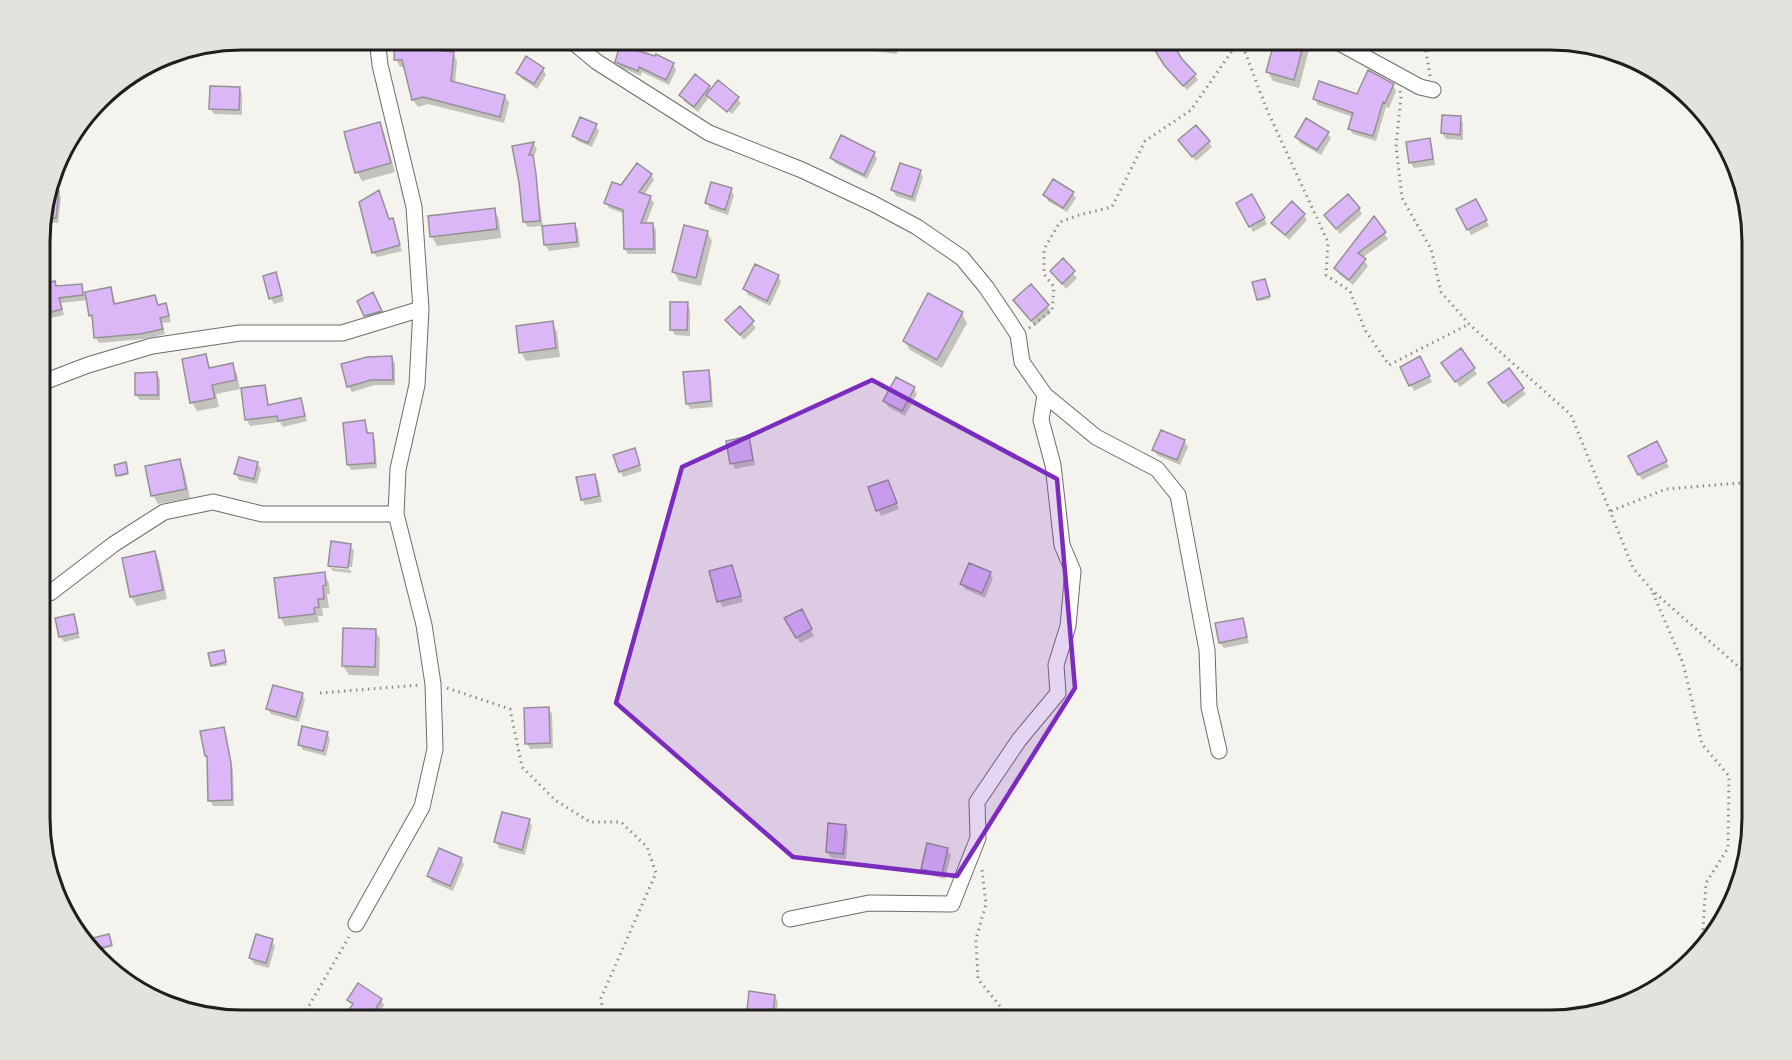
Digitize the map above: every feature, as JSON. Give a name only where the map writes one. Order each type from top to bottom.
[{"type":"street","points":[[356,924],[422,807],[435,749],[434,684],[424,625],[396,513],[398,469],[417,385],[421,309],[414,207],[378,50]]},
{"type":"street","points":[[582,50],[597,62],[709,133],[802,170],[917,227],[962,258],[986,286],[1018,335],[1022,362],[1045,395],[1096,437],[1157,469],[1178,495],[1207,650],[1209,707],[1219,751]]},
{"type":"street","points":[[1352,50],[1420,87],[1433,90]]},
{"type":"street","points":[[50,380],[88,365],[152,346],[240,333],[342,333],[421,309]]},
{"type":"street","points":[[790,919],[869,903],[952,904],[978,838],[977,802],[1019,740],[1058,693],[1056,665],[1068,626],[1072,571],[1062,545],[1053,465],[1041,420],[1045,395]]},
{"type":"street","points":[[50,593],[114,544],[164,512],[213,502],[262,514],[396,513]]},
{"type":"path","points":[[1018,335],[1052,310],[1054,287],[1044,274],[1044,249],[1060,222],[1112,207],[1145,141],[1191,110],[1232,50]]},
{"type":"path","points":[[1244,50],[1267,110],[1328,242],[1326,274],[1350,291],[1365,330],[1389,365],[1469,324]]},
{"type":"path","points":[[1426,50],[1433,90]]},
{"type":"path","points":[[1397,74],[1401,97],[1396,146],[1402,198],[1431,249],[1441,292],[1469,324],[1571,415],[1633,568],[1653,591],[1742,670]]},
{"type":"path","points":[[1611,511],[1666,489],[1742,483]]},
{"type":"path","points":[[1653,591],[1683,663],[1701,744],[1729,776],[1728,848],[1706,883],[1703,935]]},
{"type":"path","points":[[320,693],[434,684],[510,709],[522,767],[555,800],[590,822],[621,822],[646,847],[656,873],[601,998],[603,1010]]},
{"type":"path","points":[[978,838],[986,904],[976,939],[978,979],[1003,1010]]},
{"type":"path","points":[[306,1010],[356,924]]},
{"type":"highlighted area","points":[[872,380],[1057,479],[1075,688],[957,876],[793,857],[616,703],[682,467]]},
{"type":"building","points":[[394,50],[454,52],[451,81],[505,95],[500,117],[423,97],[412,100],[402,60],[394,60]]},
{"type":"building","points":[[619,50],[636,50],[655,56],[656,54],[674,63],[666,80],[639,67],[638,71],[615,62]]},
{"type":"building","points":[[1155,50],[1177,50],[1196,74],[1183,86],[1164,65]]},
{"type":"building","points":[[1272,50],[1302,50],[1294,80],[1266,72]]},
{"type":"building","points":[[526,56],[544,68],[534,84],[516,73]]},
{"type":"building","points":[[1368,70],[1394,84],[1385,103],[1383,102],[1373,136],[1348,129],[1353,113],[1313,99],[1319,81],[1357,94]]},
{"type":"building","points":[[695,74],[710,86],[694,107],[679,95]]},
{"type":"building","points":[[718,80],[739,97],[727,112],[706,95]]},
{"type":"building","points":[[210,86],[240,87],[239,110],[209,109]]},
{"type":"building","points":[[1442,115],[1461,116],[1460,135],[1441,133]]},
{"type":"building","points":[[580,117],[597,124],[588,143],[572,136]]},
{"type":"building","points":[[1306,118],[1329,132],[1317,150],[1295,137]]},
{"type":"building","points":[[380,122],[391,163],[355,173],[344,132]]},
{"type":"building","points":[[1196,125],[1210,141],[1192,157],[1178,140]]},
{"type":"building","points":[[841,135],[875,152],[864,175],[830,158]]},
{"type":"building","points":[[1430,138],[1433,159],[1409,163],[1406,142]]},
{"type":"building","points":[[534,142],[529,155],[533,155],[540,221],[523,222],[512,146]]},
{"type":"building","points":[[637,163],[652,174],[639,192],[651,196],[641,223],[653,223],[654,249],[624,249],[623,210],[604,203],[612,182],[621,185]]},
{"type":"building","points":[[900,163],[921,170],[912,197],[891,190]]},
{"type":"building","points":[[1053,179],[1074,192],[1063,208],[1043,195]]},
{"type":"building","points":[[711,182],[732,188],[725,210],[705,203]]},
{"type":"building","points":[[379,190],[389,219],[393,218],[400,245],[372,253],[359,202]]},
{"type":"building","points":[[57,191],[59,191],[56,218],[51,217]]},
{"type":"building","points":[[1252,194],[1265,218],[1249,227],[1236,203]]},
{"type":"building","points":[[1348,194],[1360,208],[1336,229],[1324,215]]},
{"type":"building","points":[[1476,199],[1487,220],[1467,230],[1456,209]]},
{"type":"building","points":[[1292,201],[1305,214],[1285,235],[1271,223]]},
{"type":"building","points":[[495,208],[497,229],[430,237],[428,216]]},
{"type":"building","points":[[1374,216],[1386,232],[1358,253],[1366,259],[1349,280],[1334,268]]},
{"type":"building","points":[[575,223],[577,242],[544,245],[542,226]]},
{"type":"building","points":[[684,225],[708,231],[696,278],[672,272]]},
{"type":"building","points":[[1063,258],[1075,271],[1062,284],[1050,271]]},
{"type":"building","points":[[755,264],[779,275],[767,301],[743,289]]},
{"type":"building","points":[[276,272],[282,295],[269,299],[263,276]]},
{"type":"building","points":[[1265,279],[1270,296],[1257,300],[1252,282]]},
{"type":"building","points":[[55,281],[56,286],[82,284],[83,295],[59,298],[62,309],[50,312],[50,282]]},
{"type":"building","points":[[1031,284],[1049,305],[1031,321],[1013,300]]},
{"type":"building","points":[[111,287],[114,304],[155,295],[158,305],[166,303],[169,316],[160,318],[163,329],[140,334],[94,338],[92,315],[89,316],[85,292]]},
{"type":"building","points":[[373,292],[382,311],[364,316],[357,301]]},
{"type":"building","points":[[928,293],[963,312],[937,360],[903,341]]},
{"type":"building","points":[[670,302],[688,302],[687,330],[670,330]]},
{"type":"building","points":[[740,306],[754,321],[740,335],[725,320]]},
{"type":"building","points":[[553,321],[556,348],[519,353],[516,326]]},
{"type":"building","points":[[1461,348],[1475,368],[1455,382],[1441,363]]},
{"type":"building","points":[[206,354],[209,368],[233,363],[236,380],[212,385],[215,398],[190,403],[182,359]]},
{"type":"building","points":[[392,356],[393,380],[371,380],[347,387],[341,364],[367,357]]},
{"type":"building","points":[[1420,356],[1430,376],[1409,386],[1400,367]]},
{"type":"building","points":[[1509,368],[1524,388],[1503,403],[1488,383]]},
{"type":"building","points":[[709,370],[711,401],[686,404],[683,372]]},
{"type":"building","points":[[157,372],[158,395],[135,395],[135,373]]},
{"type":"building","points":[[896,377],[915,387],[902,411],[883,401]]},
{"type":"building","points":[[265,385],[268,405],[301,398],[305,416],[278,421],[277,416],[245,420],[241,388]]},
{"type":"building","points":[[365,420],[367,433],[373,433],[375,463],[347,465],[343,423]]},
{"type":"building","points":[[1161,430],[1185,440],[1177,460],[1152,450]]},
{"type":"building","points":[[749,436],[753,460],[730,464],[726,441]]},
{"type":"building","points":[[1657,441],[1667,461],[1638,475],[1628,456]]},
{"type":"building","points":[[635,448],[640,465],[619,472],[613,455]]},
{"type":"building","points":[[239,457],[258,462],[254,479],[234,474]]},
{"type":"building","points":[[180,459],[186,489],[151,496],[145,466]]},
{"type":"building","points":[[126,462],[128,473],[116,476],[114,465]]},
{"type":"building","points":[[595,474],[599,496],[581,500],[576,477]]},
{"type":"building","points":[[888,480],[897,503],[876,511],[868,487]]},
{"type":"building","points":[[331,541],[351,544],[348,568],[328,566]]},
{"type":"building","points":[[155,551],[163,590],[130,597],[122,558]]},
{"type":"building","points":[[969,563],[991,572],[982,593],[960,584]]},
{"type":"building","points":[[732,565],[741,596],[717,602],[709,571]]},
{"type":"building","points":[[325,572],[324,599],[318,599],[319,607],[314,608],[315,614],[279,618],[274,578]]},
{"type":"building","points":[[802,609],[812,629],[796,638],[784,618]]},
{"type":"building","points":[[74,614],[78,633],[59,637],[55,618]]},
{"type":"building","points":[[1243,618],[1247,637],[1219,643],[1215,623]]},
{"type":"building","points":[[343,628],[376,629],[375,667],[342,666]]},
{"type":"building","points":[[224,650],[226,662],[211,666],[208,653]]},
{"type":"building","points":[[273,685],[303,693],[296,717],[266,709]]},
{"type":"building","points":[[549,707],[550,743],[525,744],[524,708]]},
{"type":"building","points":[[302,726],[328,732],[323,751],[298,745]]},
{"type":"building","points":[[224,727],[231,763],[232,800],[208,801],[207,756],[205,756],[200,731]]},
{"type":"building","points":[[502,812],[530,819],[522,850],[494,842]]},
{"type":"building","points":[[828,823],[846,825],[843,854],[826,852]]},
{"type":"building","points":[[927,843],[948,848],[942,874],[921,869]]},
{"type":"building","points":[[439,848],[462,858],[450,886],[427,876]]},
{"type":"building","points":[[109,934],[112,945],[101,948],[92,938]]},
{"type":"building","points":[[256,934],[273,939],[266,963],[249,958]]},
{"type":"building","points":[[358,983],[382,999],[375,1010],[349,1010],[353,1004],[347,1000]]},
{"type":"building","points":[[749,991],[775,995],[773,1010],[747,1010]]}]
